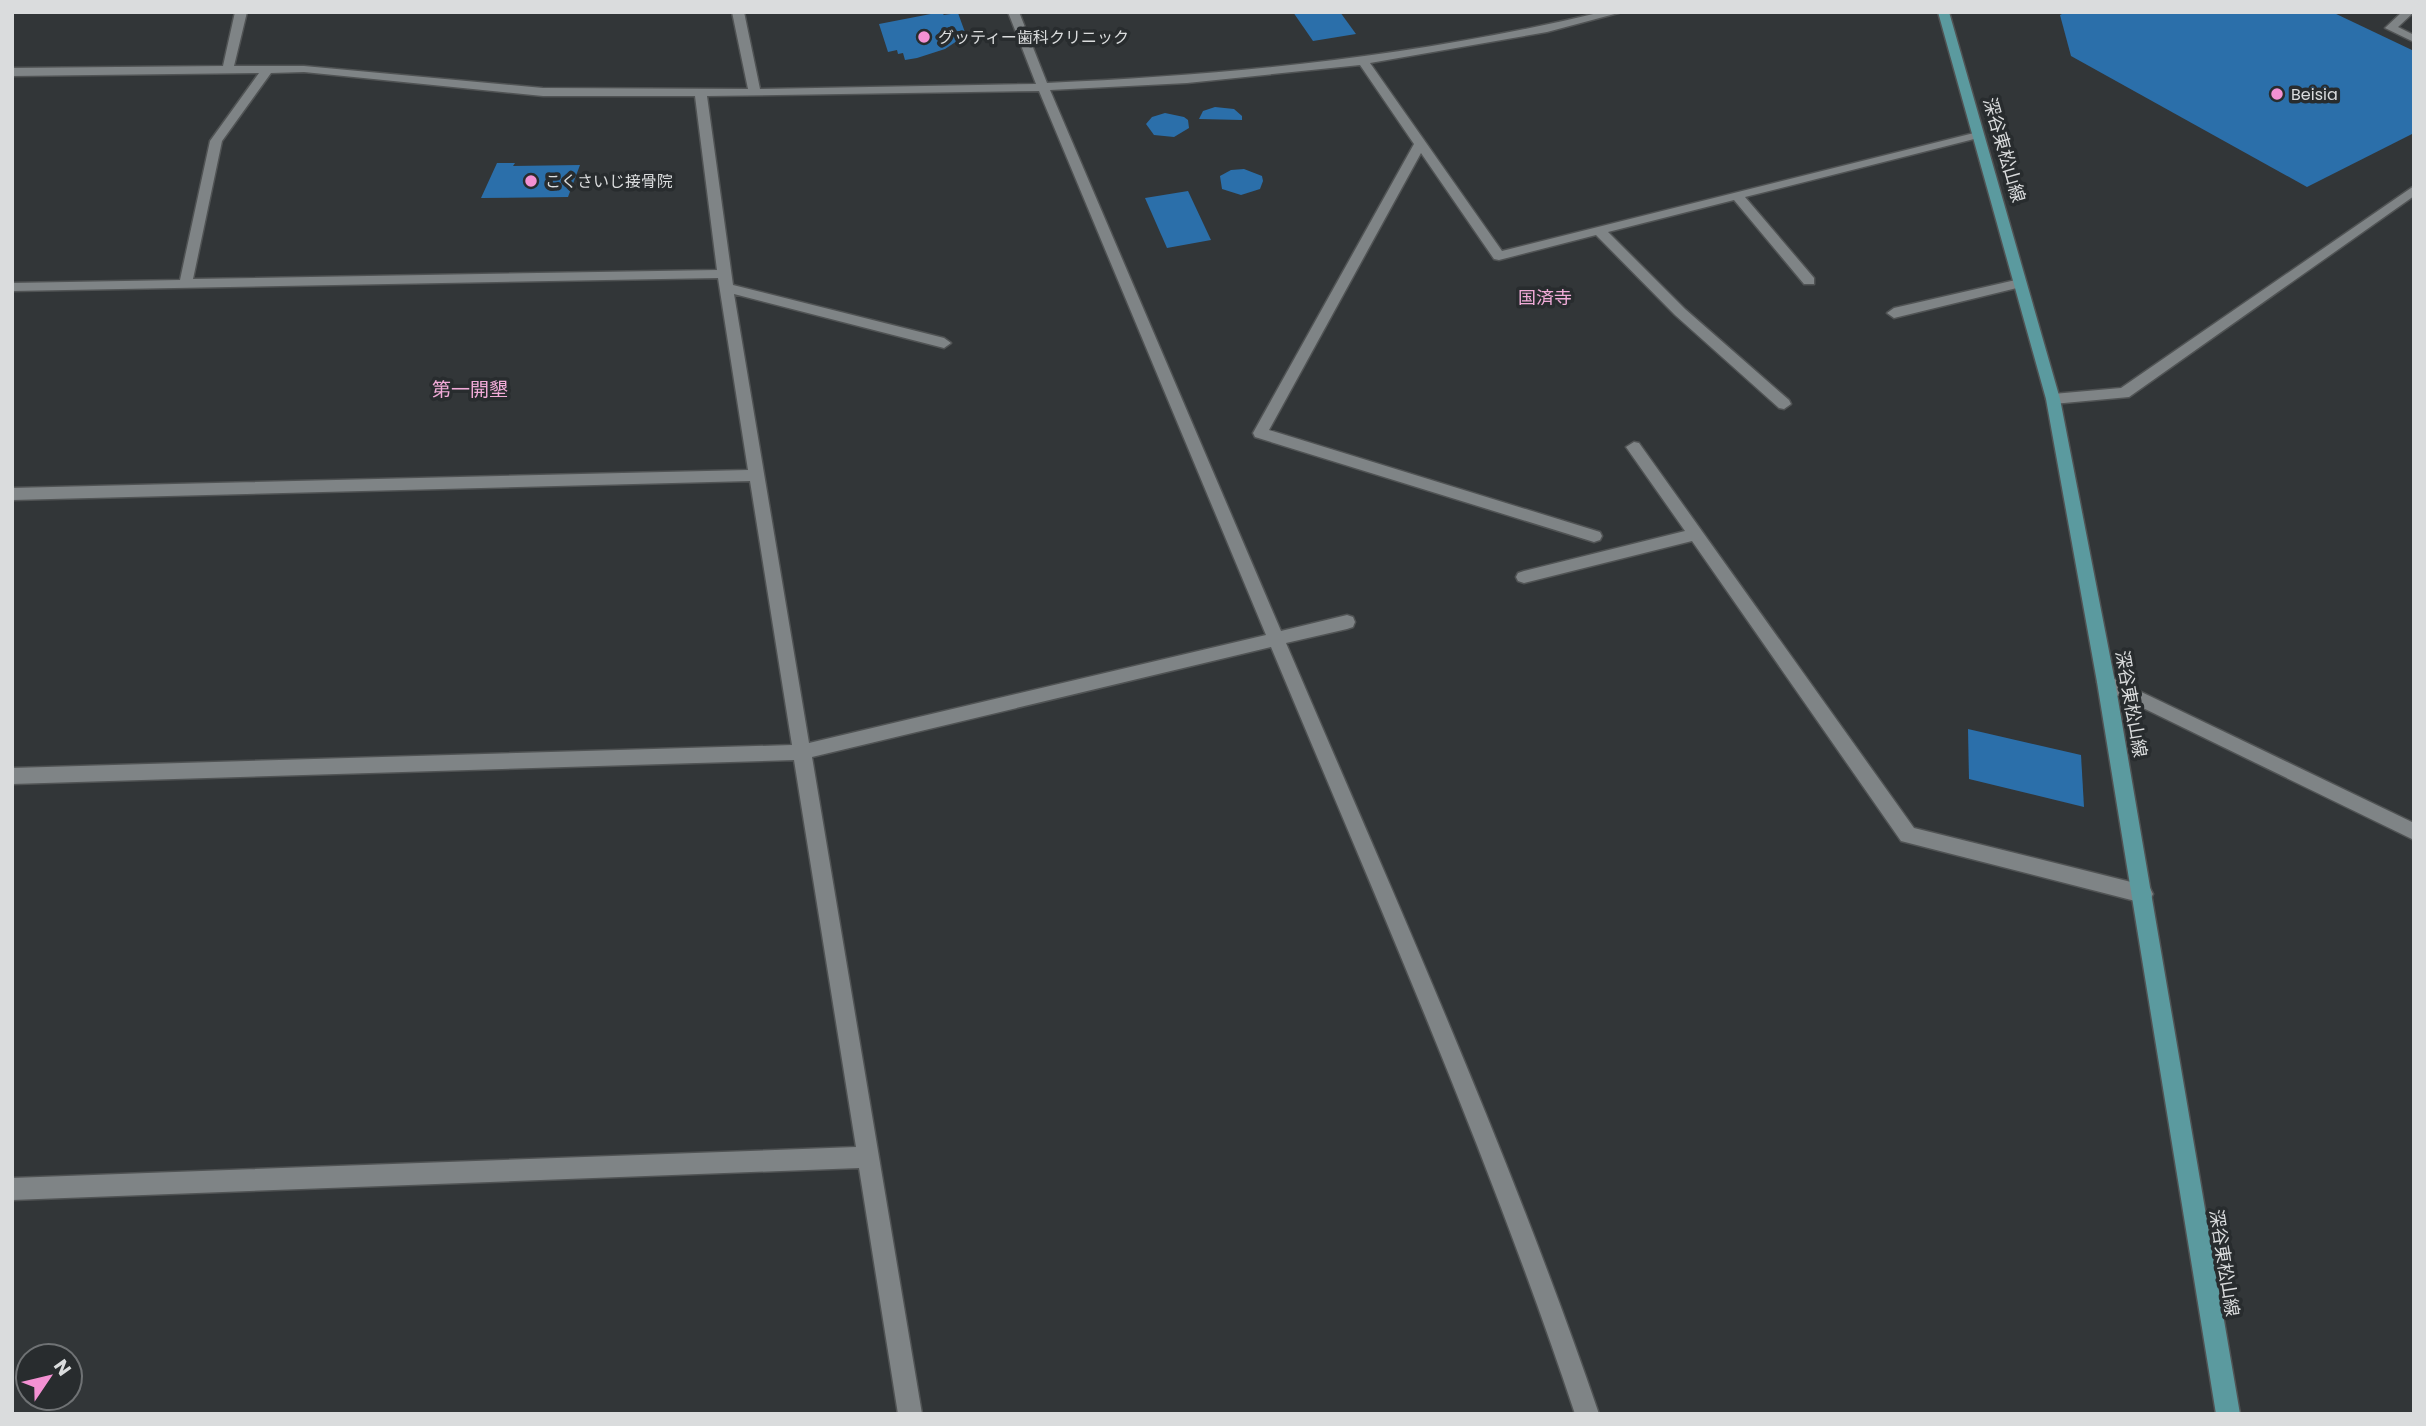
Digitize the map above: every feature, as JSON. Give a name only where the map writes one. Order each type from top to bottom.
[{"type":"main road","name":"深谷東松山線","points":[[1943,12],[2053,400],[2143,894],[2228,1414]]},
{"type":"street","points":[[228,69],[241,12]]},
{"type":"street","points":[[738,12],[755,93]]},
{"type":"street","points":[[1013,12],[1468,1096],[1550,1305],[1587,1414]]},
{"type":"street","points":[[12,72],[269,68],[543,92],[755,93],[1043,87],[1252,74],[1362,60],[1457,47],[1556,28],[1617,12]]},
{"type":"street","points":[[2409,12],[2391,28],[2414,39]]},
{"type":"street","points":[[1362,60],[1499,256],[1978,134]]},
{"type":"street","points":[[186,282],[216,141],[269,68]]},
{"type":"street","points":[[699,92],[725,281],[910,1414]]},
{"type":"street","points":[[1420,144],[1260,433],[1594,536]]},
{"type":"street","points":[[2053,400],[2124,393],[2414,190]]},
{"type":"street","points":[[1736,195],[1809,281]]},
{"type":"street","points":[[1598,230],[1680,312],[1784,404]]},
{"type":"street","points":[[12,287],[186,282],[725,281],[944,343]]},
{"type":"street","points":[[1894,313],[2020,283]]},
{"type":"street","points":[[1634,447],[1908,835],[2143,894]]},
{"type":"street","points":[[12,494],[758,475]]},
{"type":"street","points":[[1524,577],[1695,534]]},
{"type":"street","points":[[12,776],[803,752],[1347,622]]},
{"type":"street","points":[[2106,682],[2414,832]]},
{"type":"street","points":[[12,1189],[868,1157]]},
{"type":"building","name":"グッティー歯科クリニック","points":[[941,12],[944,15],[958,13],[966,35],[945,49],[917,58],[905,60],[903,53],[898,54],[897,50],[888,52],[879,24]]},
{"type":"building","points":[[1293,12],[1340,12],[1356,34],[1313,41]]},
{"type":"building","name":"Beisia","points":[[2066,12],[2332,12],[2414,51],[2414,133],[2307,187],[2071,56],[2060,15]]},
{"type":"building","points":[[1215,107],[1234,109],[1242,116],[1242,120],[1199,119],[1203,111]]},
{"type":"building","points":[[1165,113],[1184,117],[1188,120],[1189,128],[1174,137],[1154,135],[1146,124],[1152,117]]},
{"type":"building","name":"こくさいじ接骨院","points":[[497,163],[515,163],[513,166],[580,165],[568,197],[481,198]]},
{"type":"building","points":[[1244,169],[1262,176],[1260,189],[1241,195],[1222,189],[1220,176],[1231,170]]},
{"type":"building","points":[[1188,191],[1211,240],[1167,248],[1145,198]]},
{"type":"building","points":[[1968,729],[2081,755],[2084,807],[1969,779]]},
{"type":"place","name":"グッティー歯科クリニック","points":[[924,37]]},
{"type":"place","name":"Beisia","points":[[2277,94]]},
{"type":"place","name":"こくさいじ接骨院","points":[[531,181]]},
{"type":"district","name":"国済寺","points":[[1545,298]]},
{"type":"district","name":"第一開墾","points":[[470,389]]}]
